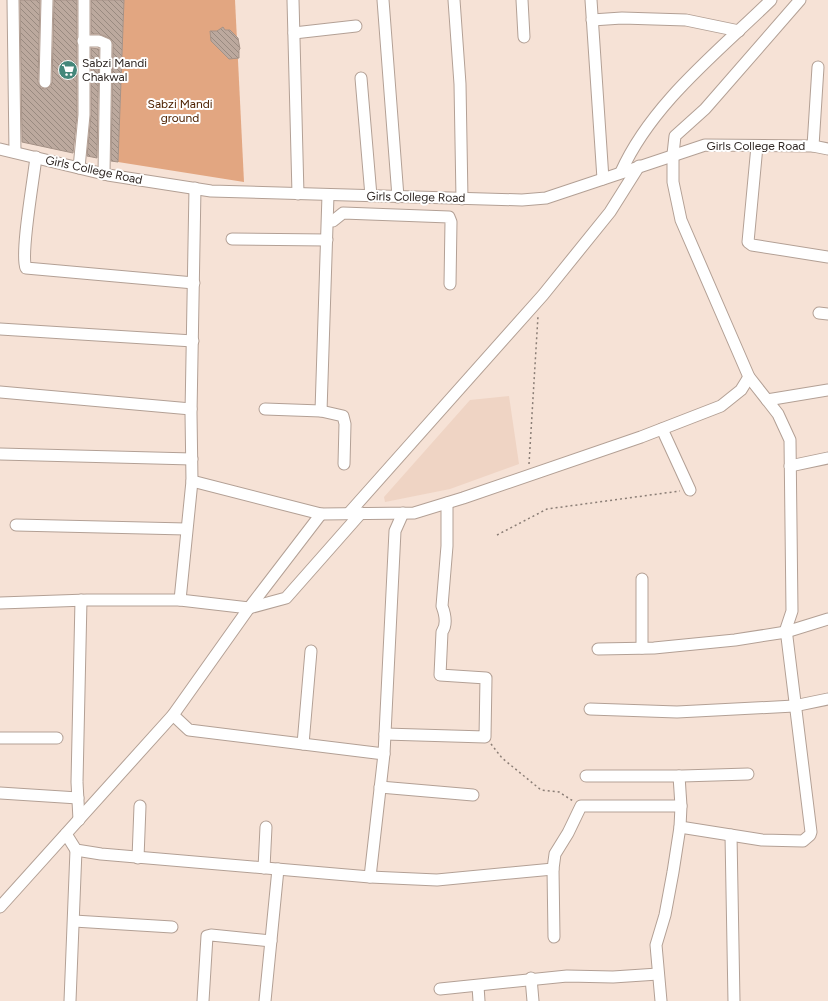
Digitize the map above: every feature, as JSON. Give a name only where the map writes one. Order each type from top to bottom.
[{"type":"street","points":[[13,0],[15,152]]},
{"type":"street","points":[[45,82],[47,0]]},
{"type":"street","points":[[79,168],[84,115],[84,0]]},
{"type":"street","points":[[293,0],[298,194]]},
{"type":"street","points":[[383,0],[398,197]]},
{"type":"street","points":[[454,0],[460,84],[462,199]]},
{"type":"street","points":[[522,0],[524,37]]},
{"type":"street","points":[[591,0],[603,178]]},
{"type":"street","points":[[621,172],[636,145],[678,90],[771,0]]},
{"type":"street","points":[[680,827],[762,840],[803,841],[810,835],[810,823],[794,706],[786,632],[792,611],[790,440],[778,414],[749,377],[681,220],[673,182],[672,154],[675,136],[705,109],[800,0]]},
{"type":"street","points":[[592,20],[622,18],[686,20],[739,31]]},
{"type":"street","points":[[294,33],[356,26]]},
{"type":"street","points":[[83,41],[99,40],[106,44],[104,174]]},
{"type":"street","points":[[813,146],[818,67]]},
{"type":"street","points":[[361,78],[371,196]]},
{"type":"street","name":"Girls College Road","points":[[0,149],[104,174],[211,191],[522,200],[546,198],[672,154],[705,145],[813,146],[828,149]]},
{"type":"street","points":[[757,146],[748,242],[752,245],[828,257]]},
{"type":"street","points":[[36,157],[26,237],[24,263],[26,268],[194,282]]},
{"type":"street","points":[[0,603],[81,600],[180,600],[249,608],[286,598],[355,513],[539,300],[610,212],[639,166]]},
{"type":"street","points":[[180,600],[192,481],[191,409],[195,188]]},
{"type":"street","points":[[321,411],[328,195]]},
{"type":"street","points":[[328,221],[333,221],[343,213],[449,217],[451,222],[450,284]]},
{"type":"street","points":[[232,239],[327,240]]},
{"type":"street","points":[[0,329],[193,341]]},
{"type":"street","points":[[192,481],[321,514],[414,513],[528,476],[662,429],[721,406],[741,390],[749,377]]},
{"type":"street","points":[[767,400],[828,390]]},
{"type":"street","points":[[0,392],[191,409]]},
{"type":"street","points":[[265,409],[321,411],[343,416],[345,424],[344,464]]},
{"type":"street","points":[[662,429],[690,490]]},
{"type":"street","points":[[0,454],[192,459]]},
{"type":"street","points":[[790,466],[828,458]]},
{"type":"street","points":[[385,734],[485,737],[486,678],[440,675],[442,632],[445,628],[445,612],[442,606],[447,546],[447,503]]},
{"type":"street","points":[[370,877],[384,754],[395,531],[403,513]]},
{"type":"street","points":[[0,907],[173,715],[249,608],[321,514]]},
{"type":"street","points":[[16,525],[186,529]]},
{"type":"street","points":[[642,579],[642,648]]},
{"type":"street","points":[[79,820],[81,600]]},
{"type":"street","points":[[598,649],[700,644],[786,632],[828,619]]},
{"type":"street","points":[[303,744],[311,651]]},
{"type":"street","points":[[590,709],[677,712],[794,706],[828,699]]},
{"type":"street","points":[[173,715],[189,730],[384,754]]},
{"type":"street","points":[[0,738],[57,738]]},
{"type":"street","points":[[586,776],[748,774]]},
{"type":"street","points":[[661,1001],[656,945],[665,915],[680,827],[681,806],[679,776]]},
{"type":"street","points":[[380,787],[473,795]]},
{"type":"street","points":[[0,793],[78,798]]},
{"type":"street","points":[[138,858],[140,806]]},
{"type":"street","points":[[554,938],[553,869],[555,854],[568,833],[580,806],[681,806]]},
{"type":"street","points":[[264,868],[266,827]]},
{"type":"street","points":[[66,834],[76,850],[70,1001]]},
{"type":"street","points":[[731,836],[734,1001]]},
{"type":"street","points":[[76,850],[138,858],[370,877],[437,880],[553,869]]},
{"type":"street","points":[[265,1001],[278,869]]},
{"type":"street","points":[[74,921],[172,927]]},
{"type":"street","points":[[203,1001],[206,936],[211,935],[271,941]]},
{"type":"street","points":[[440,989],[478,986],[531,978],[567,976],[613,977],[658,974]]},
{"type":"street","points":[[531,978],[533,1001]]},
{"type":"street","points":[[478,986],[479,1001]]},
{"type":"path","points":[[528,476],[539,300]]},
{"type":"path","points":[[497,535],[547,509],[690,490]]},
{"type":"path","points":[[485,737],[502,758],[541,790],[559,792],[580,806]]},
{"type":"shaded area","points":[[509,396],[519,464],[450,489],[385,502],[384,497],[470,400]]},
{"type":"green space","name":"Sabzi Mandi ground","points":[[124,0],[235,0],[244,182],[118,162]]},
{"type":"building","points":[[20,0],[40,0],[38,82],[41,88],[45,89],[51,86],[52,82],[54,0],[77,0],[77,115],[73,153],[22,142]]},
{"type":"building","points":[[91,0],[124,0],[118,162],[111,161],[113,44],[109,38],[99,34],[91,34]]},
{"type":"building","points":[[223,27],[225,30],[230,30],[238,38],[240,49],[239,58],[229,59],[211,41],[210,31],[217,31]]},
{"type":"building","points":[[91,48],[99,49],[97,158],[87,156],[91,115]]},
{"type":"place","name":"Sabzi Mandi Chakwal","points":[[68,70]]}]
